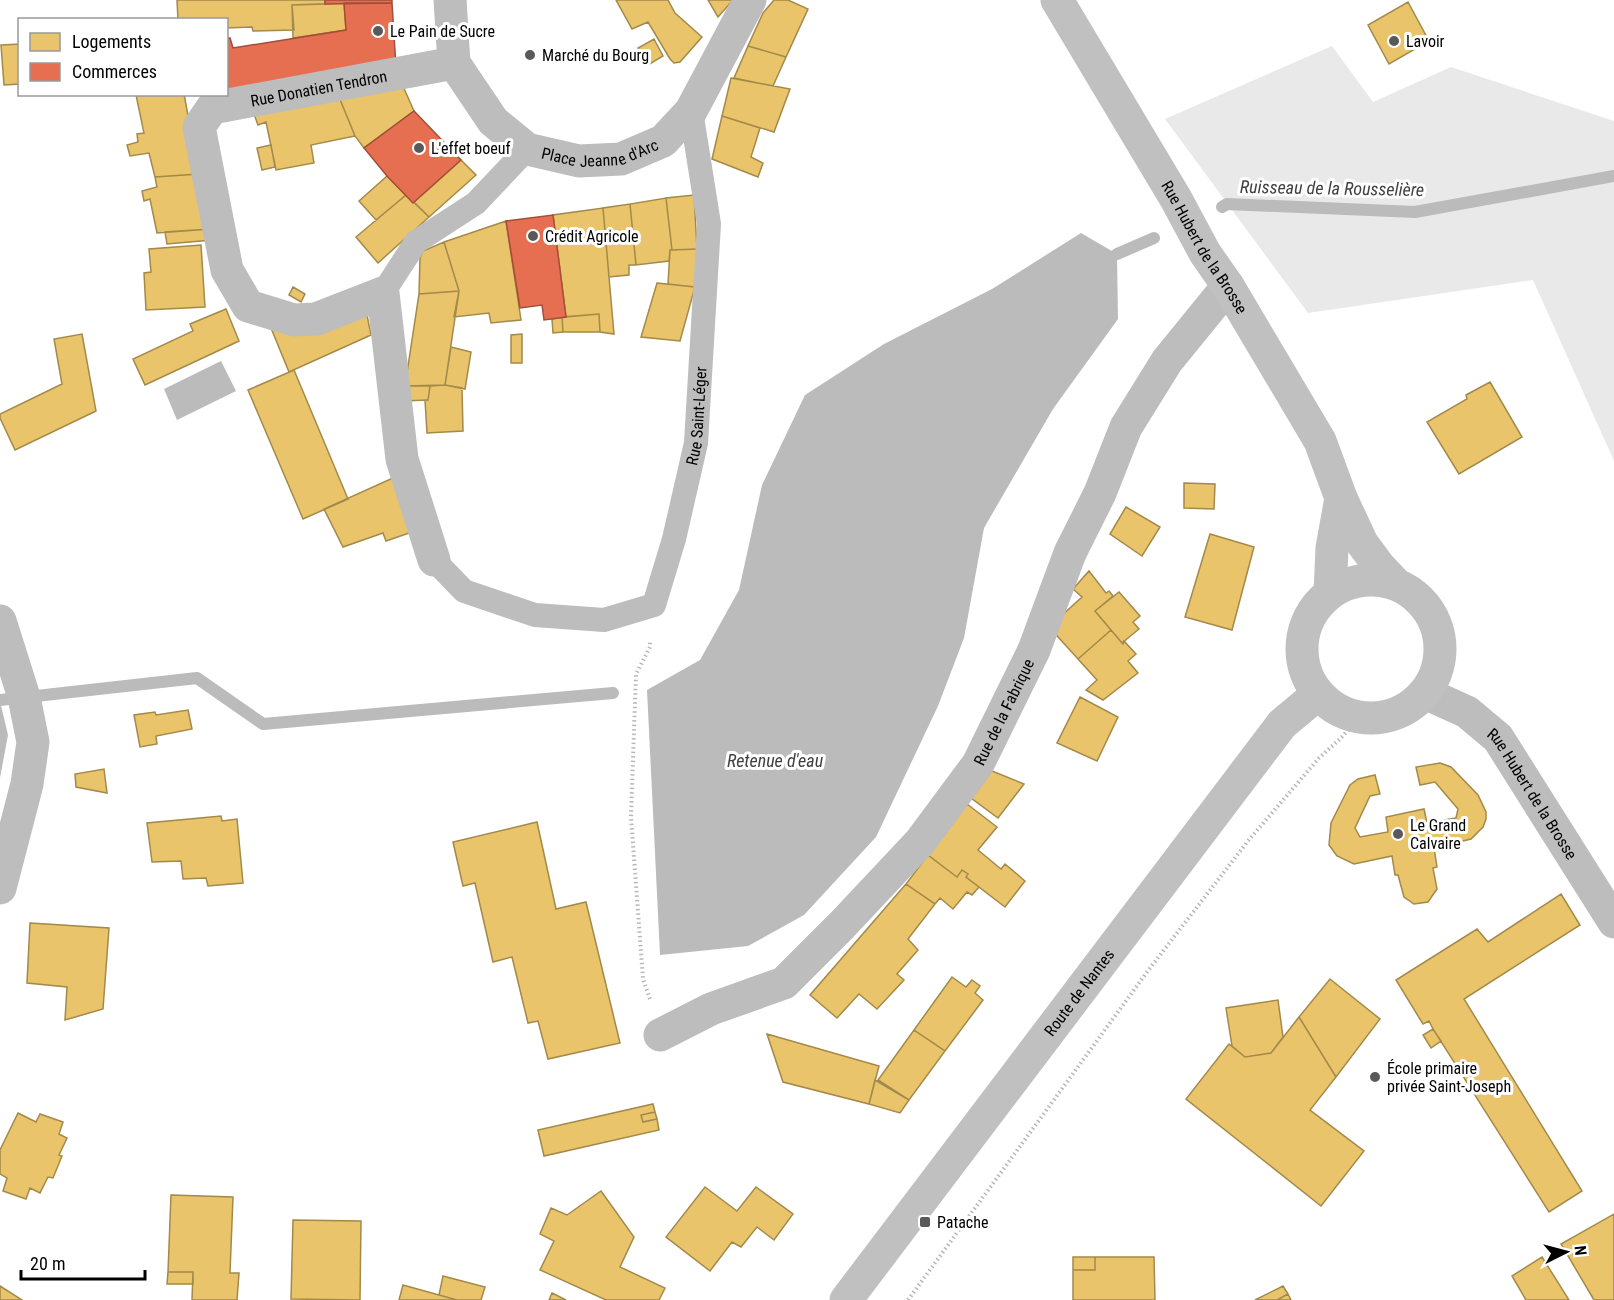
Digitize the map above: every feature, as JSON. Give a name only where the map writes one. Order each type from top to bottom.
[{"type":"main road","name":"Rue Hubert de la Brosse","points":[[1057,0],[1176,199],[1205,253],[1228,286],[1320,441],[1341,498],[1362,543],[1395,583]]},
{"type":"main road","points":[[1330,593],[1332,548],[1341,498]]},
{"type":"main road","points":[[1373,579],[1395,583],[1418,597],[1433,618],[1441,643],[1438,669],[1425,693],[1407,709],[1384,717],[1359,717],[1336,709],[1318,694],[1307,675],[1302,652],[1303,641],[1314,609],[1330,593],[1350,582],[1373,579]]},
{"type":"main road","name":"Route de Nantes","points":[[846,1300],[1282,724],[1318,694]]},
{"type":"street","points":[[450,0],[454,63]]},
{"type":"street","points":[[691,111],[750,0]]},
{"type":"street","name":"Place Jeanne d'Arc","points":[[454,63],[493,121],[527,149],[579,161],[621,159],[663,141],[691,111]]},
{"type":"street","name":"Rue Donatien Tendron","points":[[383,293],[316,320],[294,320],[248,306],[227,270],[199,126],[212,108],[454,63]]},
{"type":"street","name":"Rue de la Fabrique","points":[[660,1035],[711,1010],[784,983],[920,842],[978,764],[1034,650],[1070,553],[1100,493],[1125,426],[1167,361],[1228,286]]},
{"type":"street","points":[[383,293],[402,459],[434,560]]},
{"type":"street","points":[[0,621],[24,697],[33,742],[27,784],[2,877]]},
{"type":"street","name":"Rue Hubert de la Brosse","points":[[1425,693],[1467,712],[1498,738],[1614,922]]},
{"type":"lane","name":"Rue Saint-Léger","points":[[654,605],[674,539],[696,443],[709,224],[691,111]]},
{"type":"lane","points":[[383,293],[416,242],[477,203],[527,149]]},
{"type":"lane","points":[[434,560],[464,591],[535,615],[604,620],[654,605]]},
{"type":"path","points":[[654,605],[650,647],[636,674],[631,817],[644,979],[660,1035]]},
{"type":"path","points":[[908,1300],[1150,969],[1248,841],[1319,758],[1359,717]]},
{"type":"shaded area","points":[[1332,46],[1373,102],[1451,67],[1614,121],[1614,461],[1533,280],[1308,313],[1165,119]]},
{"type":"water","name":"Retenue d'eau","points":[[1081,233],[1117,254],[1118,319],[1053,409],[984,528],[964,638],[938,706],[876,837],[804,915],[748,946],[660,955],[647,690],[700,660],[739,590],[762,485],[805,395],[884,344],[992,289]]},
{"type":"water","points":[[221,361],[236,391],[177,420],[164,389]]},
{"type":"water","points":[[0,701],[8,735],[0,778]]},
{"type":"building: Logements","points":[[177,0],[325,0],[325,4],[292,5],[294,30],[253,31],[252,27],[228,28],[228,18],[178,18]]},
{"type":"building: Logements","points":[[616,0],[668,0],[675,13],[702,37],[680,62],[674,63],[648,22],[632,29]]},
{"type":"building: Logements","points":[[708,0],[733,0],[718,17]]},
{"type":"building: Logements","points":[[774,0],[788,0],[808,9],[786,57],[748,46],[763,13]]},
{"type":"building: Logements","points":[[1408,2],[1429,41],[1389,64],[1368,25]]},
{"type":"building: Logements","points":[[344,3],[346,30],[293,38],[292,5]]},
{"type":"building: Logements","points":[[654,39],[663,56],[648,65],[638,48]]},
{"type":"building: Logements","points":[[18,44],[18,84],[4,85],[1,45]]},
{"type":"building: Logements","points":[[748,46],[786,57],[773,86],[734,78]]},
{"type":"building: Logements","points":[[731,78],[790,89],[774,132],[722,116]]},
{"type":"building: Logements","points":[[402,84],[414,111],[364,148],[355,136],[339,97]]},
{"type":"building: Logements","points":[[136,96],[184,96],[199,174],[155,177],[149,153],[130,156],[127,145],[138,142],[137,134],[144,133]]},
{"type":"building: Logements","points":[[339,97],[355,136],[311,145],[314,163],[276,170],[266,122],[258,125],[254,114]]},
{"type":"building: Logements","points":[[722,116],[760,128],[751,157],[763,163],[758,177],[712,159]]},
{"type":"building: Logements","points":[[271,145],[275,167],[262,170],[257,148]]},
{"type":"building: Logements","points":[[461,160],[476,175],[429,217],[414,202]]},
{"type":"building: Logements","points":[[199,174],[210,229],[157,233],[150,199],[144,201],[142,191],[157,187],[155,177]]},
{"type":"building: Logements","points":[[387,176],[406,195],[376,220],[359,201]]},
{"type":"building: Logements","points":[[406,195],[429,217],[378,263],[356,237]]},
{"type":"building: Logements","points":[[694,195],[697,249],[672,250],[666,198]]},
{"type":"building: Logements","points":[[666,198],[672,250],[670,250],[669,261],[636,265],[630,204]]},
{"type":"building: Logements","points":[[630,204],[636,265],[629,265],[629,275],[609,277],[603,208]]},
{"type":"building: Logements","points":[[603,208],[614,334],[600,332],[599,314],[566,317],[553,215]]},
{"type":"building: Logements","points":[[506,221],[521,320],[491,323],[489,313],[454,317],[459,291],[444,242]]},
{"type":"building: Logements","points":[[210,229],[212,240],[167,244],[165,232]]},
{"type":"building: Logements","points":[[444,242],[459,291],[419,294],[420,258],[423,251]]},
{"type":"building: Logements","points":[[201,245],[205,307],[146,310],[144,273],[151,272],[149,249]]},
{"type":"building: Logements","points":[[697,249],[695,287],[668,284],[670,250]]},
{"type":"building: Logements","points":[[657,283],[695,287],[680,341],[641,337]]},
{"type":"building: Logements","points":[[293,287],[305,294],[301,302],[289,295]]},
{"type":"building: Logements","points":[[459,291],[445,385],[405,386],[419,294]]},
{"type":"building: Logements","points":[[226,309],[239,341],[145,385],[133,359],[193,331],[190,324]]},
{"type":"building: Logements","points":[[366,310],[371,335],[289,372],[271,328]]},
{"type":"building: Logements","points":[[599,314],[600,332],[563,332],[562,317]]},
{"type":"building: Logements","points":[[562,317],[563,332],[553,333],[552,319]]},
{"type":"building: Logements","points":[[82,334],[96,411],[15,450],[0,414],[62,384],[54,339]]},
{"type":"building: Logements","points":[[522,334],[522,363],[511,363],[511,335]]},
{"type":"building: Logements","points":[[451,347],[471,352],[465,389],[445,385]]},
{"type":"building: Logements","points":[[294,370],[348,499],[303,519],[248,390]]},
{"type":"building: Logements","points":[[1490,382],[1522,437],[1459,474],[1427,422],[1467,399],[1466,395]]},
{"type":"building: Logements","points":[[445,385],[462,388],[463,431],[427,433],[425,400],[428,400],[430,386]]},
{"type":"building: Logements","points":[[405,386],[430,386],[428,400],[403,401]]},
{"type":"building: Logements","points":[[395,477],[412,532],[386,541],[383,533],[343,547],[324,509]]},
{"type":"building: Logements","points":[[1184,483],[1215,484],[1214,509],[1184,508]]},
{"type":"building: Logements","points":[[1126,507],[1160,527],[1142,556],[1110,534]]},
{"type":"building: Logements","points":[[1210,534],[1254,547],[1232,630],[1185,617]]},
{"type":"building: Logements","points":[[1089,571],[1106,593],[1109,591],[1113,596],[1095,611],[1111,630],[1078,659],[1049,627],[1082,597],[1073,589]]},
{"type":"building: Logements","points":[[1119,592],[1140,616],[1133,622],[1139,629],[1122,643],[1095,611]]},
{"type":"building: Logements","points":[[1111,630],[1136,654],[1128,661],[1138,673],[1103,700],[1086,690],[1097,680],[1078,659]]},
{"type":"building: Logements","points":[[1080,697],[1118,717],[1097,761],[1057,743]]},
{"type":"building: Logements","points":[[188,710],[192,729],[156,736],[157,744],[140,747],[134,715],[155,712],[156,715]]},
{"type":"building: Logements","points":[[1440,763],[1451,767],[1478,795],[1486,812],[1486,819],[1483,827],[1471,839],[1434,848],[1437,867],[1433,868],[1437,889],[1428,902],[1414,904],[1404,897],[1398,875],[1395,875],[1392,856],[1354,864],[1337,856],[1329,845],[1331,823],[1350,785],[1358,779],[1375,775],[1380,794],[1370,796],[1355,828],[1360,837],[1388,832],[1386,817],[1424,809],[1427,823],[1456,818],[1458,809],[1435,782],[1420,785],[1416,767]]},
{"type":"building: Logements","points":[[104,769],[107,793],[76,787],[75,774]]},
{"type":"building: Logements","points":[[992,771],[1024,784],[998,818],[971,798]]},
{"type":"building: Logements","points":[[967,804],[997,827],[978,850],[1001,869],[1005,864],[1025,881],[1005,907],[966,877],[968,874],[962,870],[957,877],[928,855]]},
{"type":"building: Logements","points":[[221,816],[222,821],[237,819],[243,883],[208,886],[206,878],[183,879],[181,861],[152,862],[147,823]]},
{"type":"building: Logements","points":[[537,822],[556,909],[586,902],[620,1043],[548,1059],[538,1021],[528,1023],[512,957],[493,962],[475,883],[463,886],[453,842]]},
{"type":"building: Logements","points":[[928,855],[957,877],[962,870],[968,874],[966,877],[979,887],[972,895],[967,892],[953,909],[940,898],[935,904],[906,884]]},
{"type":"building: Logements","points":[[906,884],[935,904],[908,939],[918,950],[897,974],[904,980],[877,1009],[859,994],[837,1018],[810,995]]},
{"type":"building: Logements","points":[[1561,894],[1580,925],[1464,999],[1582,1191],[1549,1212],[1429,1021],[1423,1024],[1396,980],[1477,929],[1488,942]]},
{"type":"building: Logements","points":[[30,923],[109,928],[103,1009],[65,1020],[67,987],[27,983]]},
{"type":"building: Logements","points":[[952,977],[966,987],[972,980],[980,986],[975,993],[983,1000],[945,1051],[914,1030]]},
{"type":"building: Logements","points":[[1330,979],[1380,1019],[1336,1077],[1299,1017]]},
{"type":"building: Logements","points":[[1278,1000],[1283,1037],[1271,1053],[1245,1057],[1232,1046],[1226,1008]]},
{"type":"building: Logements","points":[[1299,1017],[1336,1077],[1310,1110],[1364,1151],[1321,1206],[1186,1099],[1229,1044],[1245,1057],[1271,1053]]},
{"type":"building: Logements","points":[[1433,1029],[1441,1041],[1431,1048],[1423,1035]]},
{"type":"building: Logements","points":[[914,1030],[945,1051],[909,1100],[878,1080]]},
{"type":"building: Logements","points":[[767,1034],[879,1066],[869,1104],[783,1082]]},
{"type":"building: Logements","points":[[875,1080],[909,1100],[900,1113],[869,1104]]},
{"type":"building: Logements","points":[[653,1104],[655,1112],[641,1115],[643,1122],[657,1119],[659,1130],[544,1156],[538,1130]]},
{"type":"building: Logements","points":[[655,1112],[657,1119],[643,1122],[641,1115]]},
{"type":"building: Logements","points":[[18,1113],[36,1122],[40,1114],[63,1122],[59,1134],[67,1138],[59,1155],[62,1156],[53,1178],[48,1177],[40,1193],[30,1188],[26,1199],[3,1191],[7,1178],[0,1174],[0,1150]]},
{"type":"building: Logements","points":[[705,1187],[737,1211],[756,1187],[793,1214],[774,1240],[757,1227],[741,1247],[732,1242],[710,1271],[666,1237]]},
{"type":"building: Logements","points":[[601,1191],[634,1237],[620,1267],[665,1288],[659,1300],[606,1300],[540,1270],[554,1241],[540,1234],[551,1208],[567,1215]]},
{"type":"building: Logements","points":[[171,1195],[233,1197],[230,1273],[239,1273],[237,1300],[192,1300],[193,1272],[168,1272]]},
{"type":"building: Logements","points":[[1614,1214],[1614,1300],[1594,1300],[1561,1244]]},
{"type":"building: Logements","points":[[293,1220],[361,1221],[360,1300],[291,1299]]},
{"type":"building: Logements","points":[[1073,1257],[1095,1257],[1095,1270],[1073,1270]]},
{"type":"building: Logements","points":[[1095,1257],[1154,1257],[1155,1300],[1073,1300],[1073,1270],[1095,1270]]},
{"type":"building: Logements","points":[[1542,1257],[1569,1300],[1526,1300],[1512,1276]]},
{"type":"building: Logements","points":[[168,1272],[193,1272],[193,1284],[167,1284]]},
{"type":"building: Logements","points":[[443,1276],[485,1287],[481,1300],[457,1300],[439,1295]]},
{"type":"building: Logements","points":[[403,1285],[457,1300],[399,1300]]},
{"type":"building: Logements","points":[[0,1286],[22,1300],[0,1300]]},
{"type":"building: Logements","points":[[1283,1286],[1288,1294],[1277,1300],[1255,1300]]},
{"type":"building: Logements","points":[[552,1293],[566,1300],[549,1300]]},
{"type":"building: Logements","points":[[1288,1294],[1291,1300],[1277,1300]]},
{"type":"building: Commerces","points":[[325,0],[392,0],[392,3],[325,4]]},
{"type":"building: Commerces","points":[[344,3],[392,3],[396,67],[228,94],[228,38],[230,38],[233,48],[346,30]]},
{"type":"building: Commerces","points":[[414,111],[461,160],[413,203],[364,148]]},
{"type":"building: Commerces","points":[[553,215],[566,317],[544,320],[542,305],[520,308],[506,221]]},
{"type":"waterway","name":"Ruisseau de la Rousselière","points":[[1222,207],[1227,204],[1415,212],[1614,176]]},
{"type":"waterway","points":[[1117,254],[1154,238]]},
{"type":"waterway","points":[[0,700],[197,678],[263,724],[613,693]]},
{"type":"place","name":"Le Pain de Sucre","points":[[378,31]]},
{"type":"place","name":"Lavoir","points":[[1394,41]]},
{"type":"place","name":"Marché du Bourg","points":[[530,55]]},
{"type":"place","name":"L'effet boeuf","points":[[419,148]]},
{"type":"place","name":"Crédit Agricole","points":[[533,236]]},
{"type":"place","name":"Le Grand Calvaire","points":[[1398,834]]},
{"type":"place","name":"École primaire privée Saint-Joseph","points":[[1375,1077]]},
{"type":"place","name":"Patache","points":[[925,1222]]}]
